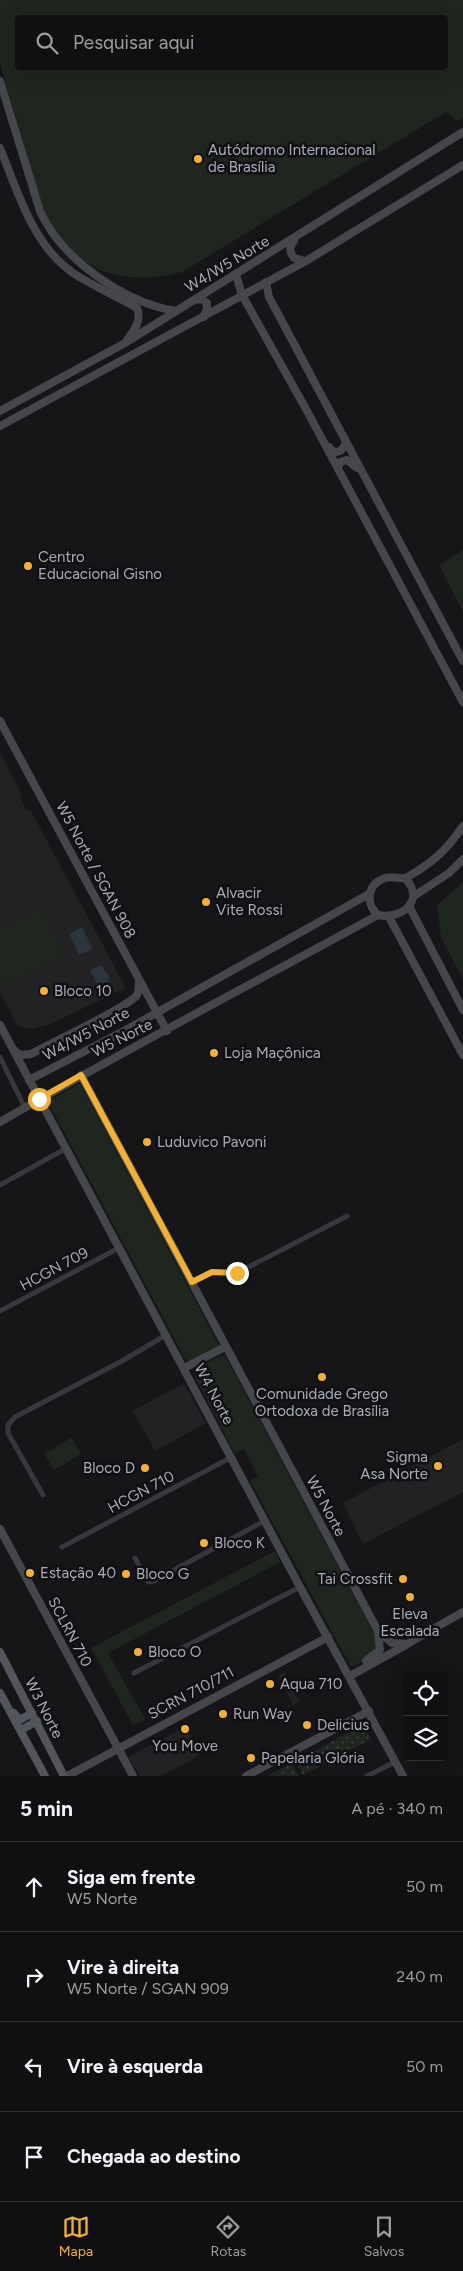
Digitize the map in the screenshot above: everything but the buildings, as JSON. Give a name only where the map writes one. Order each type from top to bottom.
[{"type":"main road","points":[[0,81],[40,211],[50,230],[69,255],[86,269],[150,305],[176,311]]},
{"type":"main road","name":"W4/W5 Norte","points":[[0,411],[125,343],[463,132]]},
{"type":"main road","points":[[0,148],[27,216],[46,246],[72,272],[137,308],[139,314],[137,325],[125,343]]},
{"type":"main road","points":[[0,426],[306,261],[463,165]]},
{"type":"main road","points":[[294,239],[290,246],[291,254],[294,258],[306,261]]},
{"type":"main road","points":[[236,275],[242,295],[306,409],[463,702]]},
{"type":"main road","points":[[266,282],[269,297],[463,660]]},
{"type":"main road","points":[[194,300],[201,299],[206,303],[207,311],[204,317]]},
{"type":"main road","points":[[306,409],[331,451],[336,453],[341,451],[346,442]]},
{"type":"main road","points":[[338,469],[340,462],[350,461],[373,493]]},
{"type":"main road","name":"W5 Norte / SGAN 908","points":[[0,722],[166,1031]]},
{"type":"main road","points":[[463,826],[450,844],[438,856],[405,878],[382,880],[373,886],[369,894],[370,903],[378,915],[389,917],[400,913],[408,906],[414,896],[449,874],[463,859]]},
{"type":"main road","points":[[405,878],[412,886],[414,896]]},
{"type":"main road","name":"W4/W5 Norte","points":[[28,1080],[156,1012],[369,894]]},
{"type":"main road","points":[[408,906],[463,1010]]},
{"type":"main road","name":"W5 Norte","points":[[0,1122],[81,1075],[166,1031],[378,915]]},
{"type":"main road","points":[[389,917],[463,1055]]},
{"type":"main road","points":[[12,1049],[20,1055],[31,1054],[108,1014],[133,999],[137,994],[140,980]]},
{"type":"main road","name":"W4 Norte","points":[[0,1026],[403,1776]]},
{"type":"main road","name":"W5 Norte","points":[[81,1075],[378,1631]]},
{"type":"main road","points":[[184,1368],[225,1347]]},
{"type":"main road","name":"SCLRN 710","points":[[0,1529],[116,1748],[133,1776]]},
{"type":"main road","points":[[349,1674],[408,1644],[463,1612]]},
{"type":"main road","points":[[378,1631],[392,1643],[408,1644]]},
{"type":"main road","points":[[349,1674],[380,1652],[381,1645],[378,1631]]},
{"type":"main road","name":"SCRN 710/711","points":[[66,1776],[328,1637]]},
{"type":"main road","name":"W3 Norte","points":[[0,1652],[66,1776]]},
{"type":"main road","name":"W3 Norte","points":[[0,1692],[46,1776]]},
{"type":"main road","points":[[6,1704],[20,1720],[32,1713]]},
{"type":"main road","points":[[246,1776],[368,1711]]},
{"type":"main road","points":[[21,1730],[37,1722]]},
{"type":"street","points":[[0,1057],[25,1108]]},
{"type":"street","points":[[0,1185],[65,1149]]},
{"type":"street","points":[[192,1282],[212,1272],[237,1273],[347,1216]]},
{"type":"street","name":"HCGN 709","points":[[0,1311],[119,1248]]},
{"type":"street","points":[[42,1495],[8,1433],[8,1424],[15,1417],[122,1361],[166,1335]]},
{"type":"street","name":"HCGN 710","points":[[62,1547],[232,1457]]},
{"type":"street","points":[[135,1558],[145,1579],[148,1582],[154,1581],[266,1520]]},
{"type":"street","points":[[134,1673],[300,1587]]},
{"type":"street","points":[[367,1776],[395,1762]]},
{"type":"shaded area","name":"Autódromo Internacional de Brasília","points":[[0,0],[463,0],[463,117],[457,121],[446,112],[182,272],[157,277],[134,277],[112,274],[93,267],[76,255],[61,240],[49,220],[39,196],[0,61]]},
{"type":"shaded area","points":[[463,550],[463,612],[439,565]]},
{"type":"shaded area","points":[[0,753],[21,793],[25,809],[31,811],[126,988],[48,1025],[30,1029],[18,1026],[0,993]]},
{"type":"shaded area","points":[[463,882],[463,979],[441,938],[437,905]]},
{"type":"shaded area","points":[[40,908],[65,954],[6,986],[0,975],[0,930]]},
{"type":"shaded area","points":[[82,927],[93,949],[79,955],[69,934]]},
{"type":"shaded area","points":[[101,965],[110,978],[108,979],[110,984],[99,989],[90,970]]},
{"type":"shaded area","points":[[80,1083],[219,1345],[191,1362],[185,1359],[48,1102]]},
{"type":"shaded area","points":[[220,1356],[225,1356],[227,1359],[381,1646],[378,1653],[354,1666],[350,1665],[250,1481],[258,1476],[244,1449],[235,1454],[195,1377],[196,1369]]},
{"type":"shaded area","points":[[184,1383],[206,1423],[155,1451],[133,1411]]},
{"type":"shaded area","points":[[71,1438],[81,1454],[54,1470],[44,1454]]},
{"type":"shaded area","name":"Sigma Asa Norte","points":[[463,1439],[463,1492],[363,1544],[343,1503]]},
{"type":"shaded area","points":[[275,1551],[280,1562],[108,1653],[145,1719],[133,1725],[91,1648]]},
{"type":"shaded area","points":[[284,1672],[299,1701],[293,1705],[278,1676]]},
{"type":"shaded area","points":[[363,1725],[371,1739],[303,1775],[295,1761]]},
{"type":"shaded area","points":[[186,1727],[201,1753],[192,1760],[175,1732]]},
{"type":"shaded area","points":[[175,1732],[192,1760],[160,1776],[140,1776],[128,1757]]},
{"type":"shaded area","points":[[292,1763],[299,1776],[267,1776]]},
{"type":"place","name":"Autódromo Internacional de Brasília","points":[[198,159]]},
{"type":"place","name":"Centro Educacional Gisno","points":[[28,566]]},
{"type":"place","name":"Alvacir Vite Rossi","points":[[206,902]]},
{"type":"place","name":"Bloco 10","points":[[44,991]]},
{"type":"place","name":"Loja Maçônica","points":[[214,1053]]},
{"type":"place","name":"Luduvico Pavoni","points":[[147,1142]]},
{"type":"place","name":"Comunidade Grego Ortodoxa de Brasília","points":[[322,1377]]},
{"type":"place","name":"Sigma Asa Norte","points":[[438,1466]]},
{"type":"place","name":"Bloco D","points":[[145,1468]]},
{"type":"place","name":"Bloco K","points":[[204,1543]]},
{"type":"place","name":"Estação 40","points":[[30,1573]]},
{"type":"place","name":"Bloco G","points":[[126,1574]]},
{"type":"place","name":"Tai Crossfit","points":[[403,1579]]},
{"type":"place","name":"Eleva Escalada","points":[[410,1597]]},
{"type":"place","name":"Bloco O","points":[[138,1652]]},
{"type":"place","name":"Aqua 710","points":[[270,1684]]},
{"type":"place","name":"Run Way","points":[[223,1714]]},
{"type":"place","name":"Delicius","points":[[307,1725]]},
{"type":"place","name":"You Move","points":[[185,1729]]},
{"type":"place","name":"Papelaria Glória","points":[[251,1758]]},
{"type":"route","points":[[39,1099],[81,1075],[176,1256],[192,1282],[212,1272],[237,1273]]}]
